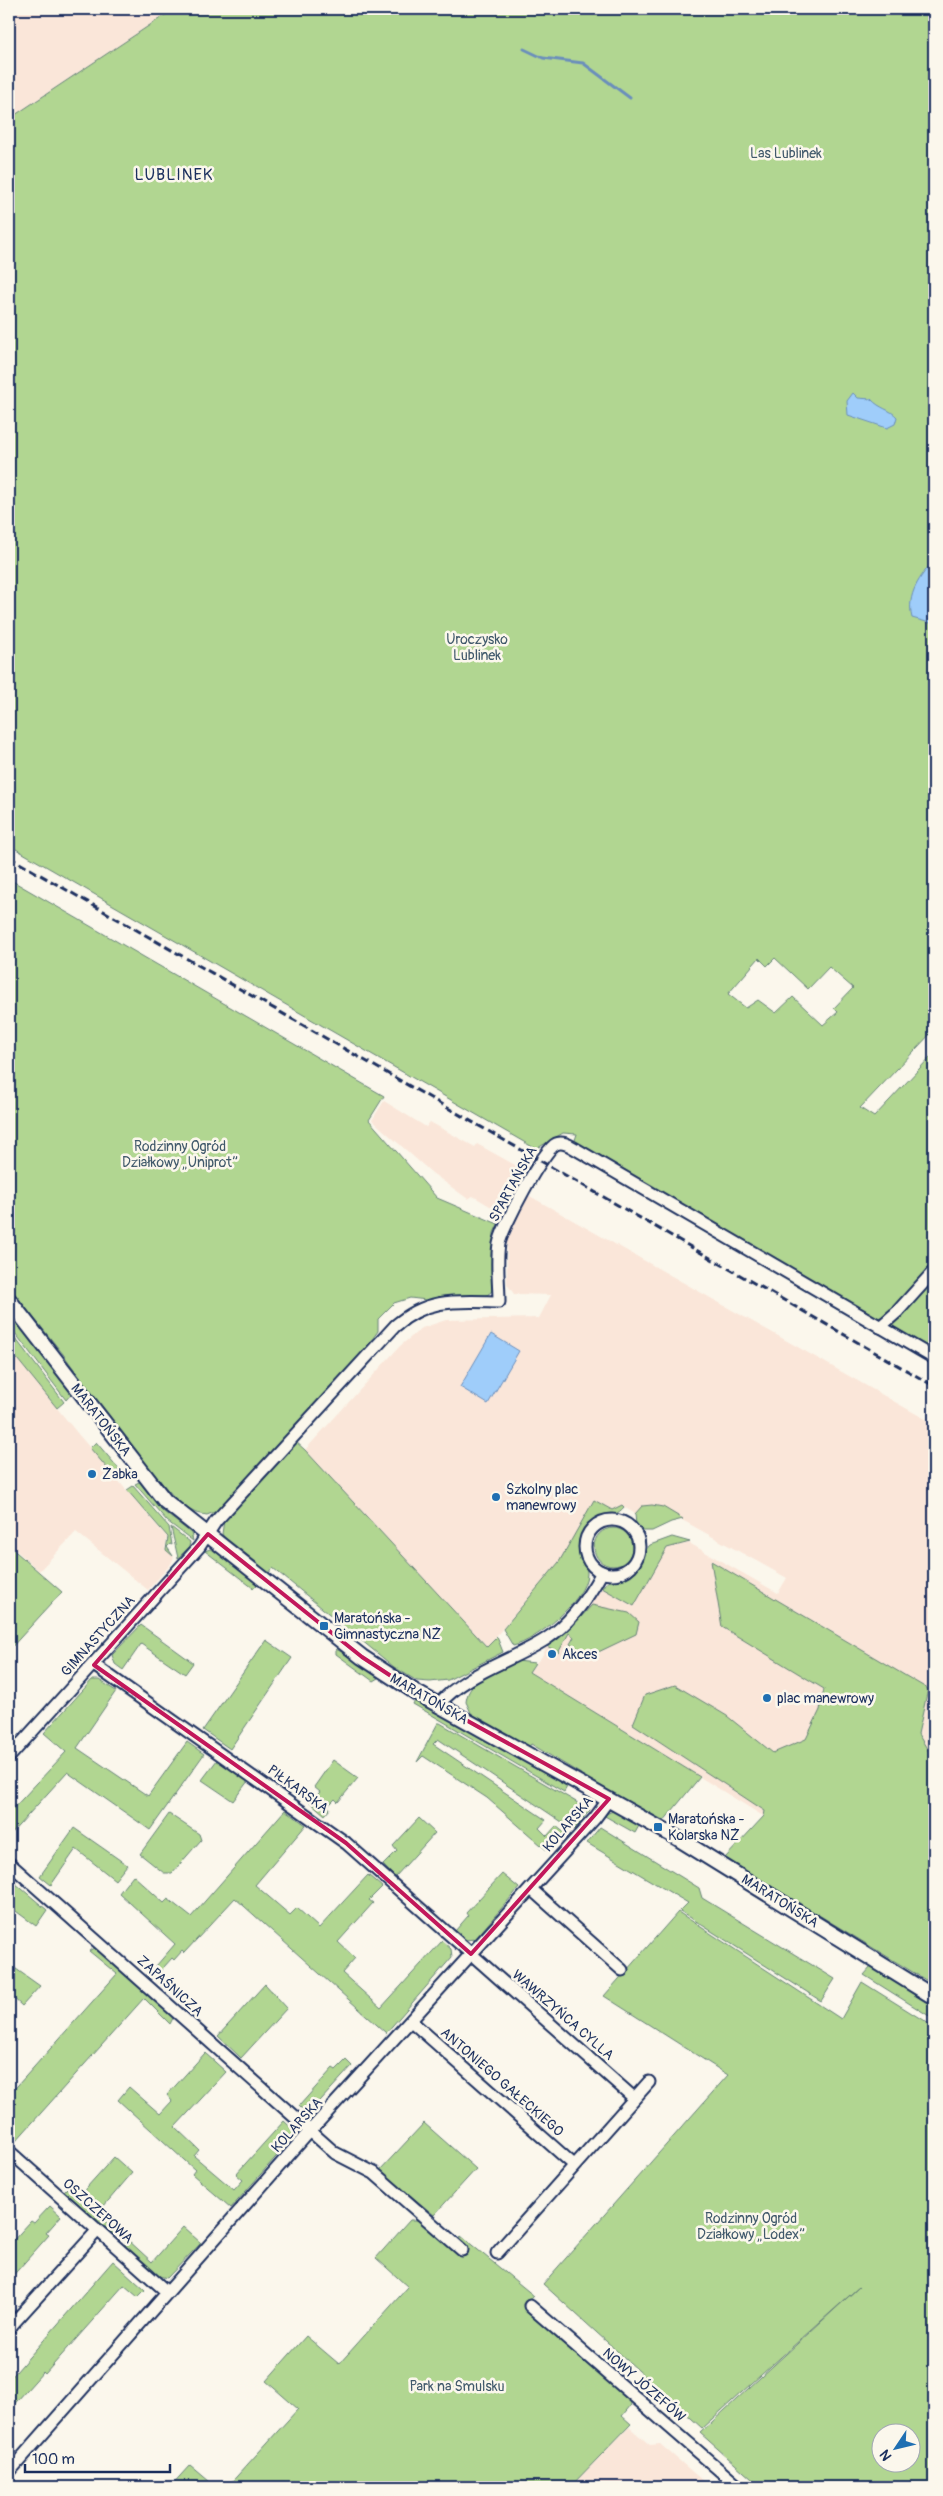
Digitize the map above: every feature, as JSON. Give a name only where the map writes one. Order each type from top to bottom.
[{"type":"main road","name":"MARATOŃSKA","points":[[9,1300],[157,1493],[170,1507],[208,1534],[362,1657],[385,1674],[438,1705],[700,1851],[934,1996]]},
{"type":"street","name":"SPARTAŃSKA","points":[[216,1521],[360,1362],[404,1318],[419,1308],[442,1302],[499,1302],[499,1248],[501,1237],[538,1166],[549,1150],[557,1144],[564,1144],[574,1148],[934,1358]]},
{"type":"street","points":[[880,1326],[897,1312],[934,1271]]},
{"type":"street","name":"GIMNASTYCZNA","points":[[9,1757],[199,1548],[216,1521]]},
{"type":"street","points":[[607,1521],[624,1523],[636,1536],[638,1554],[627,1569],[619,1573],[602,1572],[588,1560],[585,1552],[588,1535],[599,1523],[607,1521]]},
{"type":"street","points":[[438,1705],[458,1685],[552,1634],[576,1612],[602,1572]]},
{"type":"street","name":"PIŁKARSKA","points":[[94,1664],[346,1843],[471,1954]]},
{"type":"street","name":"KOLARSKA","points":[[9,2472],[310,2131],[411,2022],[609,1800]]},
{"type":"street","name":"ZAPAŚNICZA","points":[[9,1864],[310,2131]]},
{"type":"street","points":[[531,1889],[622,1970]]},
{"type":"street","name":"WAWRZYŃCA CYLLA","points":[[471,1954],[634,2098]]},
{"type":"street","name":"ANTONIEGO GAŁECKIEGO","points":[[411,2022],[574,2165]]},
{"type":"street","points":[[497,2253],[648,2082]]},
{"type":"street","points":[[310,2131],[335,2153],[374,2173],[462,2250]]},
{"type":"street","name":"OSZCZEPOWA","points":[[9,2152],[167,2292]]},
{"type":"street","points":[[9,2328],[97,2231]]},
{"type":"street","name":"NOWY JÓZEFÓW","points":[[530,2306],[650,2417],[739,2487]]},
{"type":"highlighted area","points":[[208,1534],[362,1657],[417,1693],[609,1799],[471,1954],[346,1843],[94,1665]]},
{"type":"shaded area","points":[[9,9],[174,9],[9,119]]},
{"type":"shaded area","points":[[384,1101],[426,1127],[430,1122],[475,1147],[477,1144],[526,1171],[515,1190],[499,1209],[495,1209],[473,1196],[468,1199],[432,1173],[372,1120]]},
{"type":"shaded area","points":[[528,1195],[934,1424],[934,1788],[843,1865],[529,1672],[542,1656],[547,1646],[580,1619],[602,1588],[634,1606],[667,1548],[689,1543],[778,1593],[787,1578],[655,1505],[646,1520],[622,1506],[612,1510],[594,1501],[559,1562],[487,1647],[305,1450],[400,1346],[422,1328],[446,1320],[539,1318],[551,1295],[514,1294],[507,1284],[507,1241]]},
{"type":"shaded area","points":[[9,1349],[78,1434],[167,1537],[165,1549],[174,1557],[171,1564],[148,1590],[76,1532],[39,1571],[9,1544]]},
{"type":"shaded area","points":[[629,2427],[650,2445],[660,2444],[710,2487],[570,2487]]},
{"type":"green space","name":"Uroczysko Lublinek","points":[[174,9],[934,9],[934,1030],[860,1108],[874,1117],[934,1053],[934,1265],[889,1313],[876,1319],[574,1143],[577,1134],[563,1133],[536,1149],[9,845],[9,119]],"holes":[[[759,958],[767,966],[775,958],[808,989],[829,967],[853,988],[834,1008],[838,1012],[823,1025],[793,997],[776,1013],[758,1000],[746,1008],[728,994]]]},
{"type":"green space","name":"Rodzinny Ogród Działkowy „Uniprot”","points":[[9,879],[384,1096],[369,1120],[437,1198],[498,1224],[494,1233],[492,1291],[486,1296],[427,1300],[410,1298],[394,1303],[378,1319],[378,1331],[364,1351],[223,1506],[207,1515],[196,1513],[182,1506],[131,1448],[63,1354],[9,1287]]},
{"type":"green space","points":[[934,1279],[934,1353],[887,1327]]},
{"type":"green space","points":[[9,1310],[72,1393],[66,1400],[9,1325]]},
{"type":"green space","points":[[9,1330],[64,1402],[57,1408],[9,1349]]},
{"type":"green space","points":[[295,1441],[487,1647],[497,1637],[503,1652],[448,1680],[417,1681],[394,1667],[273,1568],[268,1574],[228,1542],[222,1534],[224,1520]]},
{"type":"green space","points":[[96,1442],[119,1469],[113,1475],[90,1448]]},
{"type":"green space","points":[[141,1481],[164,1512],[191,1533],[193,1541],[167,1521],[135,1484]]},
{"type":"green space","points":[[133,1486],[169,1527],[172,1545],[170,1544],[167,1547],[173,1556],[166,1550],[168,1537],[127,1490]]},
{"type":"green space","points":[[594,1500],[612,1510],[622,1505],[624,1507],[614,1514],[592,1523],[583,1533],[580,1544],[587,1574],[578,1596],[546,1628],[523,1643],[513,1646],[503,1629],[559,1562]]},
{"type":"green space","points":[[642,1506],[663,1507],[683,1519],[671,1522],[652,1531],[641,1531],[636,1525],[635,1514]]},
{"type":"green space","points":[[171,1527],[190,1542],[189,1547],[178,1558]]},
{"type":"green space","points":[[613,1528],[626,1534],[632,1547],[626,1560],[613,1566],[600,1560],[594,1547],[600,1534]]},
{"type":"green space","points":[[672,1537],[690,1542],[667,1548],[634,1606],[602,1588],[607,1582],[626,1577],[634,1572],[650,1545]]},
{"type":"green space","points":[[9,1546],[62,1592],[9,1650]]},
{"type":"green space","points":[[210,1549],[217,1550],[260,1583],[253,1588],[205,1551]]},
{"type":"green space","points":[[711,1561],[928,1689],[918,1734],[934,1760],[934,1985],[725,1858],[764,1816],[765,1811],[633,1724],[645,1695],[675,1685],[727,1716],[773,1753],[806,1739],[820,1710],[824,1689],[722,1627]]},
{"type":"green space","points":[[592,1605],[629,1613],[639,1622],[636,1634],[590,1656],[570,1644],[574,1637],[569,1633],[558,1653],[547,1646],[569,1630]]},
{"type":"green space","points":[[141,1625],[193,1663],[185,1674],[141,1644],[123,1670],[115,1664],[112,1655]]},
{"type":"green space","points":[[266,1640],[292,1658],[230,1749],[203,1730]]},
{"type":"green space","points":[[336,1649],[354,1659],[378,1678],[373,1681],[336,1654]]},
{"type":"green space","points":[[517,1661],[535,1663],[529,1672],[700,1777],[663,1822],[580,1777],[581,1774],[531,1744],[528,1748],[473,1717],[466,1702],[472,1687],[485,1676]]},
{"type":"green space","points":[[92,1680],[99,1680],[116,1691],[77,1748],[148,1796],[187,1742],[204,1754],[150,1830],[67,1772],[9,1836],[9,1813],[66,1752],[44,1733]]},
{"type":"green space","points":[[415,1700],[568,1785],[564,1792],[413,1704]]},
{"type":"green space","points":[[438,1723],[590,1810],[574,1830],[438,1739],[433,1744],[546,1820],[539,1828],[547,1836],[556,1826],[566,1834],[549,1852],[487,1798],[423,1756],[417,1762]]},
{"type":"green space","points":[[217,1760],[248,1781],[233,1801],[202,1780]]},
{"type":"green space","points":[[333,1760],[358,1778],[338,1802],[335,1799],[328,1806],[330,1809],[325,1815],[310,1802],[320,1792],[314,1787]]},
{"type":"green space","points":[[285,1810],[306,1825],[255,1885],[290,1915],[297,1908],[319,1928],[368,1875],[382,1887],[369,1900],[373,1903],[338,1942],[355,1958],[342,1973],[381,2008],[442,1941],[451,1949],[452,1957],[386,2033],[235,1898],[184,1953],[182,1951],[174,1960],[172,1958],[155,1977],[150,1973],[175,1944],[119,1893],[133,1875],[164,1903],[168,1899],[191,1917]]},
{"type":"green space","points":[[613,1811],[640,1824],[635,1833],[603,1815]]},
{"type":"green space","points":[[169,1814],[199,1834],[201,1840],[172,1873],[164,1873],[140,1854]]},
{"type":"green space","points":[[419,1818],[435,1833],[395,1877],[383,1865],[397,1851],[393,1846]]},
{"type":"green space","points":[[600,1827],[699,1888],[702,1898],[835,1979],[821,2001],[680,1911],[688,1903],[587,1843]]},
{"type":"green space","points":[[74,1828],[127,1865],[115,1880],[76,1849],[51,1885],[40,1876]]},
{"type":"green space","points":[[502,1874],[519,1888],[475,1939],[465,1940],[455,1931],[468,1916],[466,1913]]},
{"type":"green space","points":[[9,1878],[47,1910],[36,1926],[9,1906]]},
{"type":"green space","name":"Rodzinny Ogród Działkowy „Lodex”","points":[[678,1912],[841,2019],[862,1982],[934,2027],[934,2487],[761,2487],[700,2433],[859,2287],[702,2428],[543,2284],[728,2075],[604,1996]]},
{"type":"green space","points":[[95,1947],[174,2016],[170,2024],[144,1998],[15,2142],[9,2137],[9,2095],[117,1974],[89,1951]]},
{"type":"green space","points":[[9,1964],[40,1986],[22,2006],[9,1994]]},
{"type":"green space","points":[[871,1967],[934,2006],[934,2019],[864,1975]]},
{"type":"green space","points":[[265,1984],[287,2008],[241,2058],[218,2036]]},
{"type":"green space","points":[[205,2053],[226,2072],[175,2127],[199,2150],[194,2156],[234,2190],[243,2180],[236,2174],[284,2121],[297,2133],[231,2208],[192,2174],[195,2170],[118,2100],[129,2087],[160,2114],[172,2101],[167,2095]]},
{"type":"green space","points":[[346,2060],[352,2066],[310,2112],[305,2112],[299,2106],[333,2068],[336,2070]]},
{"type":"green space","points":[[424,2123],[476,2169],[434,2215],[380,2170]]},
{"type":"green space","points":[[114,2157],[132,2173],[97,2214],[117,2232],[114,2235],[64,2191],[67,2188],[78,2197]]},
{"type":"green space","points":[[50,2206],[61,2216],[46,2233],[49,2235],[9,2280],[9,2245],[31,2221],[34,2223]]},
{"type":"green space","name":"Park na Smulsku","points":[[410,2220],[421,2220],[456,2242],[461,2236],[534,2296],[523,2308],[630,2399],[631,2405],[622,2416],[631,2424],[570,2487],[227,2487],[298,2409],[266,2381],[306,2336],[339,2364],[408,2287],[376,2258]]},
{"type":"green space","points":[[183,2227],[201,2243],[167,2278],[159,2276],[125,2246],[127,2239],[152,2262]]},
{"type":"green space","points":[[113,2261],[145,2290],[138,2297],[124,2285],[45,2374],[43,2372],[9,2410],[9,2380]]},
{"type":"green space","points":[[190,2465],[216,2487],[170,2487]]},
{"type":"water","points":[[853,393],[858,398],[871,399],[894,414],[897,417],[895,424],[887,428],[848,415],[847,401]]},
{"type":"water","points":[[934,560],[934,624],[912,618],[911,601],[916,586]]},
{"type":"water","points":[[491,1334],[519,1351],[488,1404],[460,1387]]},
{"type":"waterway","points":[[524,49],[543,58],[583,63],[630,98]]},
{"type":"railway","points":[[9,857],[934,1386]]},
{"type":"place","name":"Żabka","points":[[92,1474]]},
{"type":"place","name":"Szkolny plac manewrowy","points":[[496,1497]]},
{"type":"place","name":"Maratońska - Gimnastyczna NŻ","points":[[324,1626]]},
{"type":"place","name":"Akces","points":[[552,1654]]},
{"type":"place","name":"plac manewrowy","points":[[767,1698]]},
{"type":"place","name":"Maratońska - Kolarska NŻ","points":[[658,1827]]},
{"type":"district","name":"LUBLINEK","points":[[174,175]]},
{"type":"park label","name":"Las Lublinek","points":[[786,153]]}]
